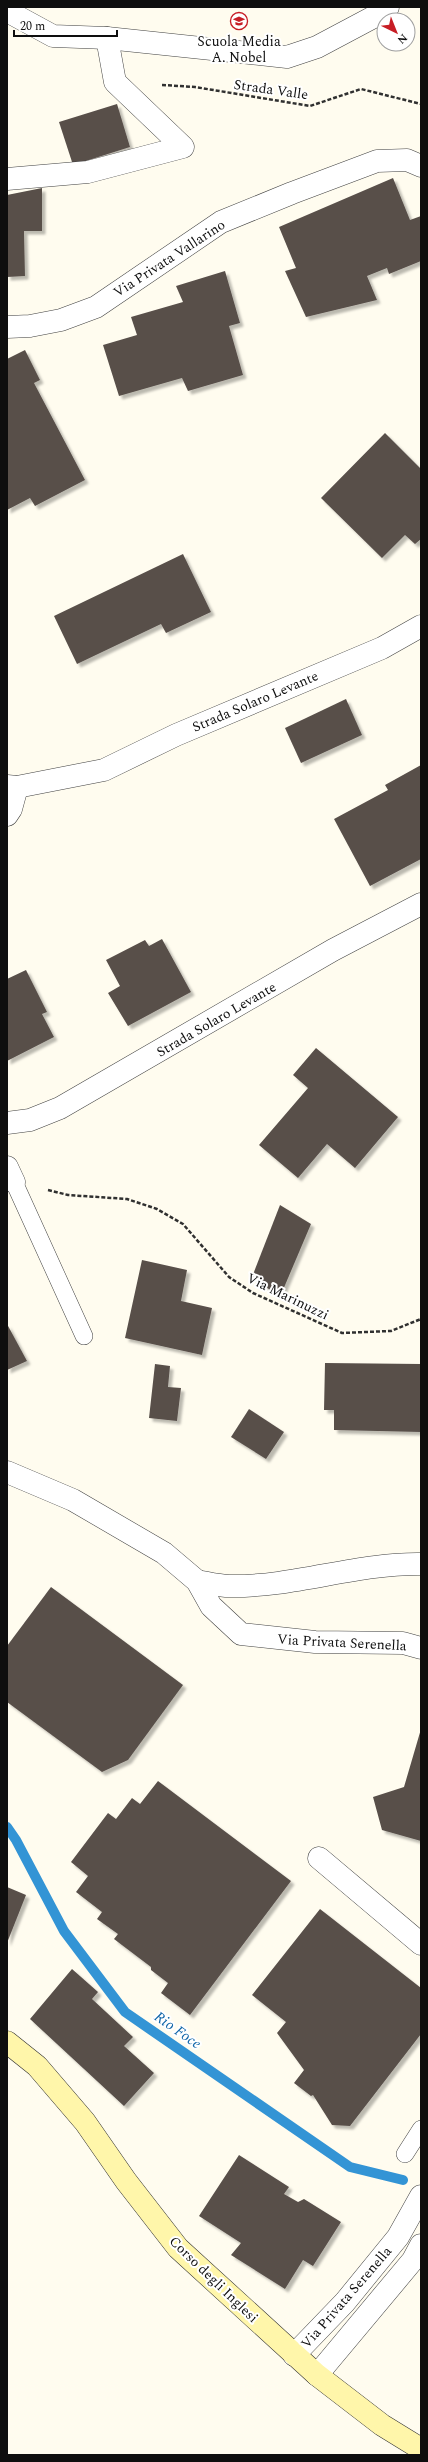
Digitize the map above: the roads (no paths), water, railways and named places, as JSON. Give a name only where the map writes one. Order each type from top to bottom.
[{"type":"main road","name":"Corso degli Inglesi","points":[[7,2042],[37,2066],[85,2122],[126,2181],[178,2248],[317,2375],[382,2425],[421,2449]]},
{"type":"street","points":[[7,10],[52,36],[107,38],[287,57],[317,47],[381,13],[388,7]]},
{"type":"street","points":[[7,180],[88,172],[182,147],[115,82],[107,38]]},
{"type":"street","name":"Via Privata Vallarino","points":[[7,327],[30,326],[61,320],[96,307],[221,222],[292,193],[377,161],[407,160],[421,166]]},
{"type":"street","name":"Strada Solaro Levante","points":[[7,815],[11,810],[12,786],[104,770],[183,732],[382,648],[421,626]]},
{"type":"street","name":"Strada Solaro Levante","points":[[7,1123],[30,1120],[60,1108],[332,950],[421,904]]},
{"type":"street","name":"Via Privata Serenella","points":[[7,1472],[73,1500],[164,1553],[197,1581],[211,1606],[241,1634],[315,1642],[403,1643],[421,1648]]},
{"type":"street","points":[[197,1581],[230,1586],[324,1577],[389,1564],[421,1564]]},
{"type":"street","points":[[319,1858],[421,1944]]},
{"type":"street","name":"Via Privata Serenella","points":[[294,2355],[346,2302],[398,2237],[421,2196]]},
{"type":"street","name":"Via Privata Serenella","points":[[317,2375],[413,2260],[421,2245]]},
{"type":"lane","points":[[10,1175],[84,1336]]},
{"type":"lane","points":[[405,2154],[421,2129]]},
{"type":"waterway","name":"Rio Foce","points":[[7,1827],[16,1840],[64,1931],[125,2012],[350,2167],[403,2180]]},
{"type":"place","name":"Scuola Media A. Nobel","points":[[239,21]]}]
